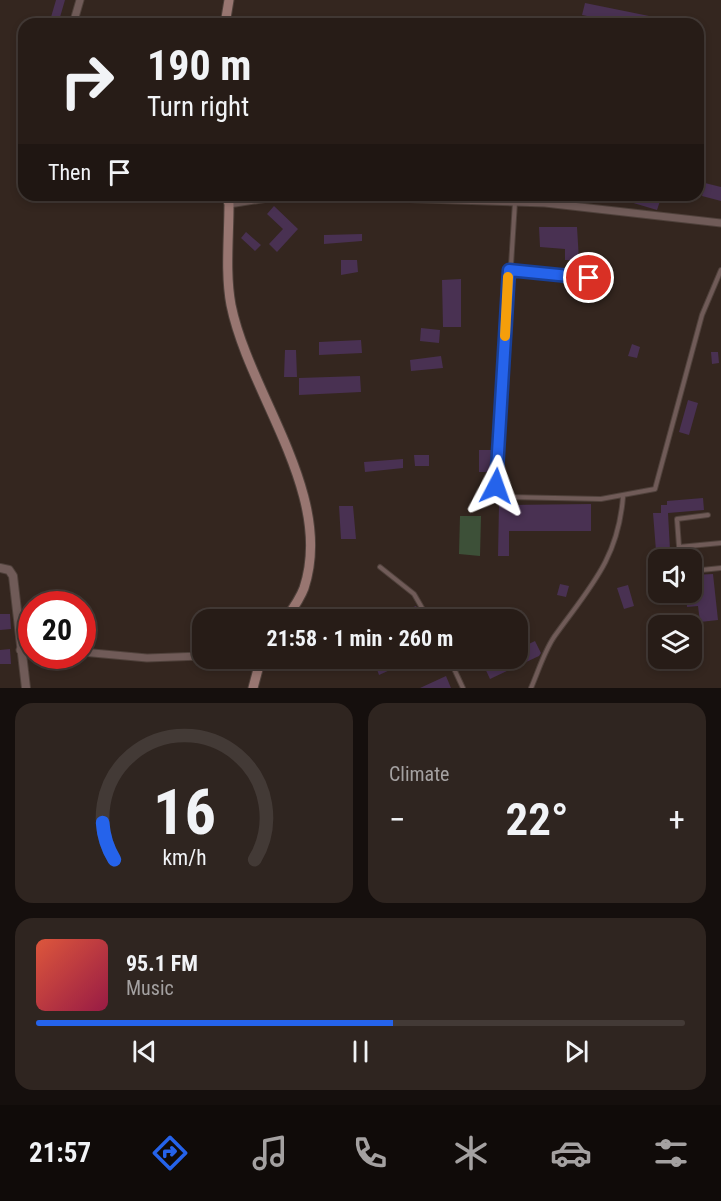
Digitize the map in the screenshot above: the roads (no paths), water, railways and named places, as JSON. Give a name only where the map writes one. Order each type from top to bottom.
[{"type":"main road","points":[[226,18],[230,0]]},
{"type":"main road","points":[[228,201],[231,304],[243,346],[306,504],[310,533],[309,568],[304,590],[292,609]]},
{"type":"main road","points":[[253,688],[258,669]]},
{"type":"street","points":[[75,18],[80,0]]},
{"type":"street","points":[[560,201],[721,223]]},
{"type":"street","points":[[0,568],[9,570],[14,576],[18,625]]},
{"type":"street","points":[[96,653],[156,659],[192,657]]},
{"type":"street","points":[[23,669],[26,688]]},
{"type":"lane","points":[[515,201],[496,486],[499,493],[506,497],[564,499],[623,497],[655,489],[658,485],[702,315],[721,270]]},
{"type":"lane","points":[[509,270],[609,280]]},
{"type":"lane","points":[[531,688],[553,639],[582,603],[615,545],[623,497]]},
{"type":"lane","points":[[708,515],[677,519],[679,547],[721,543]]},
{"type":"lane","points":[[380,567],[414,594],[423,609]]},
{"type":"lane","points":[[702,570],[721,568]]},
{"type":"lane","points":[[454,669],[463,688]]}]
